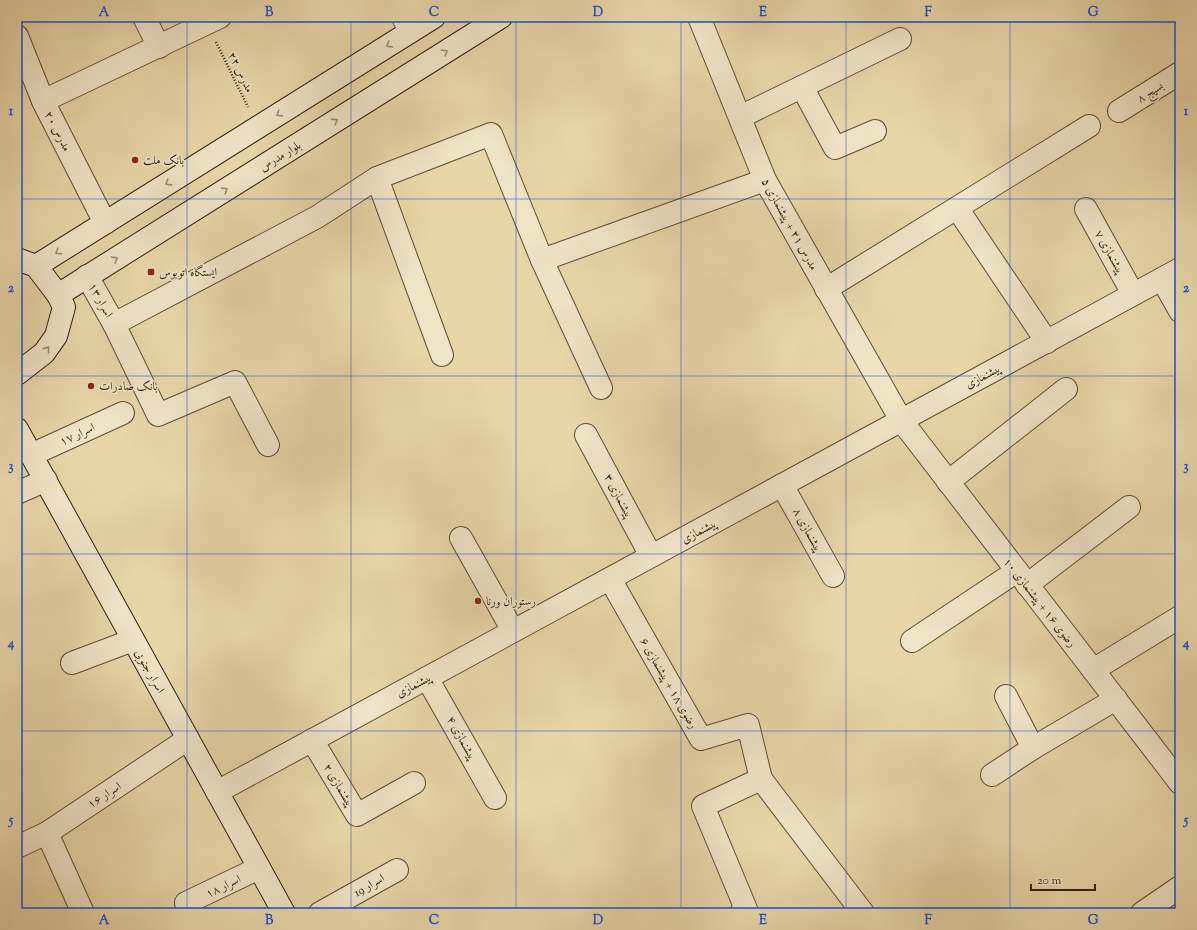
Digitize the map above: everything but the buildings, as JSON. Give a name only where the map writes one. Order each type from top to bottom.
[{"type":"street","points":[[144,17],[159,47]]},
{"type":"street","points":[[17,374],[44,353],[56,336],[64,307],[58,295],[27,262],[105,223],[258,127],[406,24],[434,17]]},
{"type":"street","name":"بلوار مدرس","points":[[58,295],[501,17]]},
{"type":"street","name":"مدرس ۲۱ + پیشنمازی ۵","points":[[699,17],[765,180],[901,420]]},
{"type":"street","points":[[43,101],[214,20]]},
{"type":"street","name":"مدرس ۲۰","points":[[17,36],[43,101],[105,223]]},
{"type":"street","points":[[740,117],[900,39]]},
{"type":"street","name":"بسیج ۸","points":[[1119,111],[1180,73]]},
{"type":"street","points":[[802,87],[835,148],[875,131]]},
{"type":"street","points":[[826,288],[1089,126]]},
{"type":"street","points":[[114,324],[317,217],[376,178],[491,134],[542,260],[601,388]]},
{"type":"street","points":[[376,178],[442,355]]},
{"type":"street","points":[[542,260],[765,180]]},
{"type":"street","points":[[957,208],[1046,342]]},
{"type":"street","name":"پیشنمازی ۷","points":[[1086,209],[1133,294]]},
{"type":"street","points":[[1171,274],[1180,311]]},
{"type":"street","name":"پیشنمازی","points":[[217,792],[1171,274]]},
{"type":"street","name":"اسرار ۱۳","points":[[87,276],[114,324],[158,415],[235,382],[268,445]]},
{"type":"street","points":[[948,482],[1066,389]]},
{"type":"street","name":"اسرار ۱۷","points":[[32,455],[123,413]]},
{"type":"street","name":"رضوی ۱۶ + پیشنمازی ۱۰","points":[[901,420],[1180,783]]},
{"type":"street","name":"اسرار جنوبی","points":[[17,429],[284,913]]},
{"type":"street","name":"پیشنمازی ۳","points":[[586,435],[651,556]]},
{"type":"street","points":[[17,493],[46,480]]},
{"type":"street","name":"پیشنمازی ۸","points":[[782,485],[833,576]]},
{"type":"street","points":[[912,641],[1022,578],[1129,507]]},
{"type":"street","points":[[462,538],[513,631]]},
{"type":"street","name":"رضوی ۱۸ + پیشنمازی ۶","points":[[610,579],[701,739],[748,725],[761,779],[863,913]]},
{"type":"street","points":[[1093,670],[1180,617]]},
{"type":"street","points":[[72,663],[133,640]]},
{"type":"street","name":"پیشنمازی ۴","points":[[427,678],[495,798]]},
{"type":"street","points":[[1006,696],[1033,748]]},
{"type":"street","points":[[992,776],[1033,748],[1116,699]]},
{"type":"street","name":"اسرار ۱۶","points":[[17,847],[47,832],[188,740]]},
{"type":"street","name":"پیشنمازی ۲","points":[[312,740],[357,815],[414,784]]},
{"type":"street","points":[[741,913],[746,909],[703,806],[761,779]]},
{"type":"street","points":[[47,832],[83,913]]},
{"type":"street","name":"اسرار ۱۸","points":[[186,903],[259,868]]},
{"type":"street","name":"اسرار 19","points":[[320,913],[397,870]]},
{"type":"street","points":[[1142,913],[1180,887]]},
{"type":"path","name":"مدرس ۲۲","points":[[214,20],[258,127]]},
{"type":"place","name":"بانک ملت","points":[[135,160]]},
{"type":"place","name":"ایستگاه اتوبوس","points":[[151,272]]},
{"type":"place","name":"بانک صادرات","points":[[91,386]]},
{"type":"place","name":"رستوران ورنا","points":[[478,601]]}]
